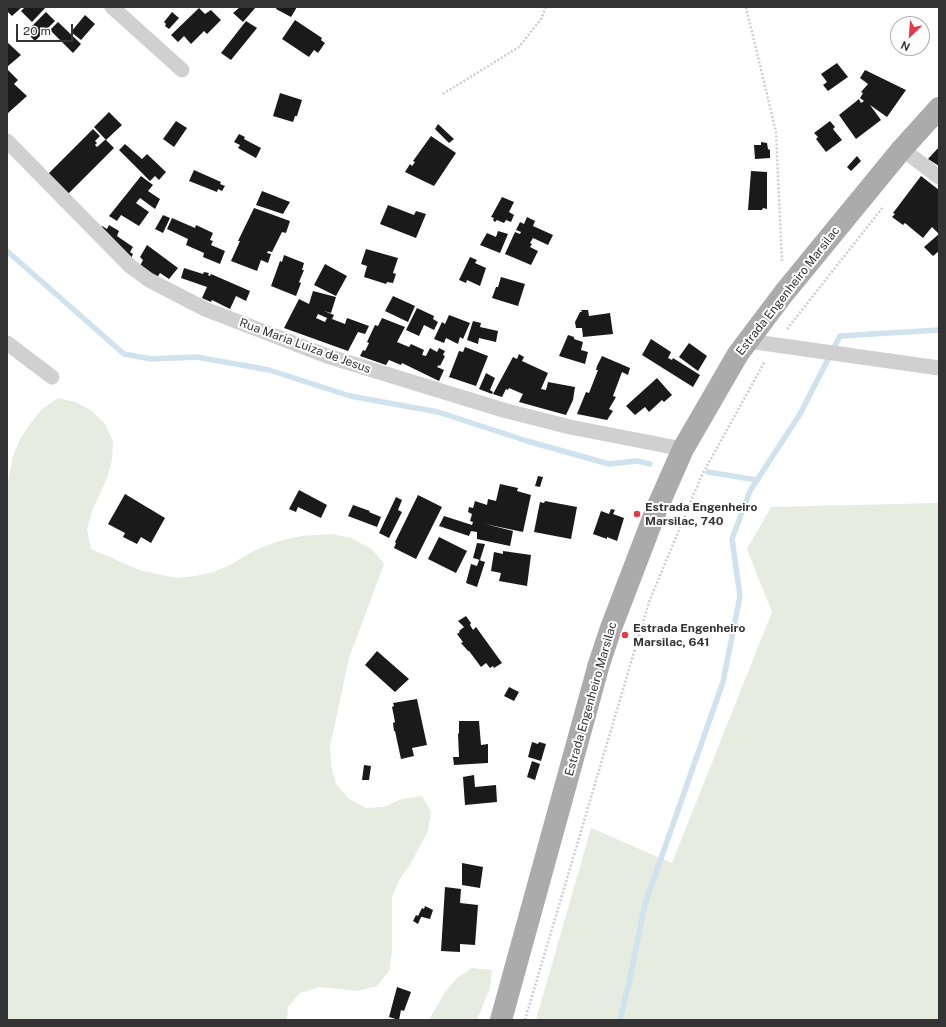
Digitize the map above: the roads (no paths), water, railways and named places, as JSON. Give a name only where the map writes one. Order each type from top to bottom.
[{"type":"main road","name":"Estrada Engenheiro Marsilac","points":[[501,1020],[599,664],[611,628],[657,508],[683,449],[738,354],[784,293],[902,149],[939,108]]},
{"type":"street","points":[[112,7],[182,70]]},
{"type":"street","name":"Rua Maria Luiza de Jesus","points":[[7,141],[130,266],[149,280],[205,309],[327,356],[502,410],[596,432],[683,449]]},
{"type":"street","points":[[902,149],[939,177]]},
{"type":"street","points":[[748,341],[939,368]]},
{"type":"street","points":[[7,343],[52,377]]},
{"type":"waterway","points":[[7,251],[124,354],[151,359],[197,357],[269,370],[350,396],[438,412],[527,441],[609,464],[637,461],[650,464]]},
{"type":"waterway","points":[[620,1020],[645,904],[723,682],[740,596],[732,539],[750,491],[800,414],[840,336],[939,330]]},
{"type":"waterway","points":[[708,472],[757,480]]},
{"type":"place","name":"Estrada Engenheiro Marsilac, 740","points":[[637,514]]},
{"type":"place","name":"Estrada Engenheiro Marsilac, 641","points":[[625,635]]}]
